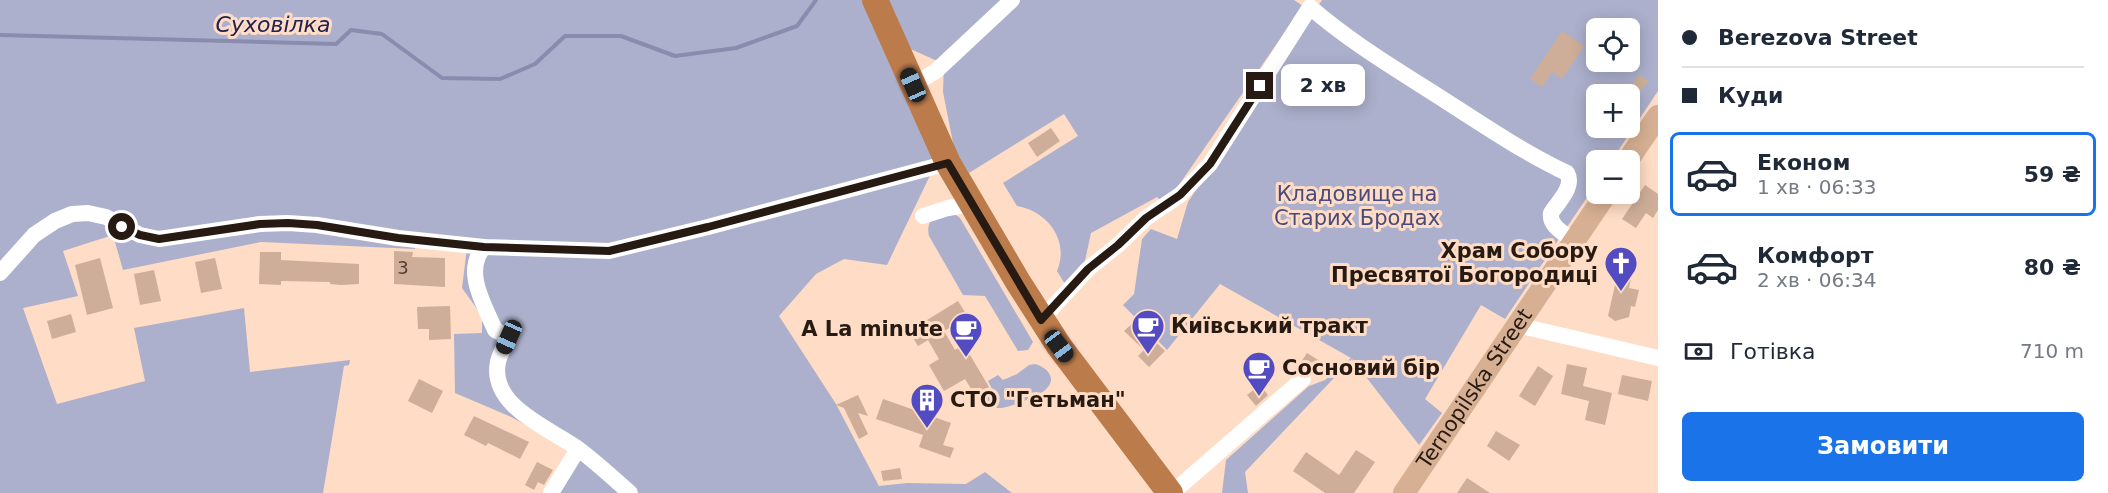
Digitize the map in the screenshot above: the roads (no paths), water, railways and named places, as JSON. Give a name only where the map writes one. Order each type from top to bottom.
[{"type":"highway","points":[[876,3],[948,163],[971,204],[1041,320],[1171,493]]},
{"type":"main road","points":[[1635,150],[1658,116]]},
{"type":"main road","name":"Ternopilska Street","points":[[1404,493],[1599,204]]},
{"type":"street","points":[[913,85],[936,71],[1012,0]]},
{"type":"street","points":[[1041,320],[1088,269],[1146,218],[1180,195],[1210,164],[1309,2],[1336,30],[1533,157],[1567,173],[1570,178],[1569,184],[1550,218],[1574,241]]},
{"type":"street","points":[[0,273],[34,235],[55,221],[72,214],[88,213],[106,217],[140,235],[159,239],[260,224],[288,223],[484,247],[609,251],[948,163]]},
{"type":"street","points":[[923,216],[971,204]]},
{"type":"street","points":[[484,247],[477,254],[474,276],[495,330],[509,337],[498,365],[503,391],[514,407],[578,449],[630,493]]},
{"type":"street","points":[[1517,325],[1658,358]]},
{"type":"street","points":[[1171,493],[1303,379]]},
{"type":"street","points":[[551,493],[578,449]]},
{"type":"waterway","name":"Суховілка","points":[[0,35],[336,44],[351,30],[382,34],[442,78],[500,79],[535,64],[565,36],[621,36],[675,56],[736,48],[797,26],[816,0]]},
{"type":"place","name":"Храм Собору Пресвятої Богородиці","points":[[1621,292]]},
{"type":"place","name":"Київський тракт","points":[[1148,355]]},
{"type":"place","name":"A La minute","points":[[966,358]]},
{"type":"place","name":"Сосновий бір","points":[[1259,397]]},
{"type":"place","name":"СТО \"Гетьман\"","points":[[927,429]]},
{"type":"park label","name":"Кладовище на Старих Бродах","points":[[1357,206]]}]
